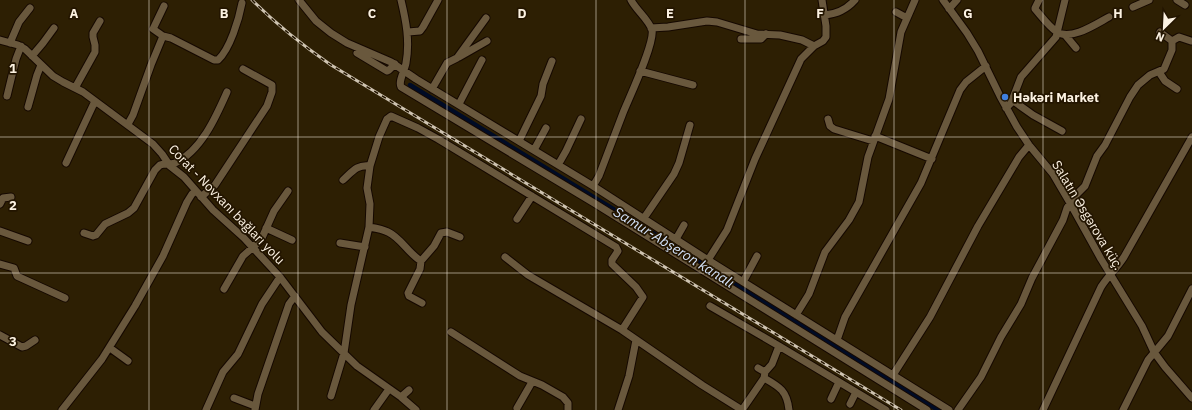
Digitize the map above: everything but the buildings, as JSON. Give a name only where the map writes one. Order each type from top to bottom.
[{"type":"street","points":[[300,0],[316,21],[331,33],[347,43],[396,64],[432,89],[593,186],[743,282],[950,410]]},
{"type":"street","points":[[401,0],[408,32],[405,71],[399,83],[401,87],[594,203],[927,410]]},
{"type":"street","points":[[408,32],[420,31],[424,27],[438,0]]},
{"type":"street","points":[[593,186],[599,176],[651,40],[651,28],[646,19],[635,8],[631,0]]},
{"type":"street","points":[[708,260],[727,230],[755,159],[801,59],[826,37],[825,15],[822,0]]},
{"type":"street","points":[[825,15],[837,13],[855,0]]},
{"type":"street","points":[[796,315],[809,294],[825,252],[849,220],[859,202],[866,164],[889,99],[900,39],[915,0]]},
{"type":"street","name":"Salatın Əsgərova küç.","points":[[943,0],[967,33],[986,66],[1006,108],[1029,145],[1053,174],[1091,243],[1142,326],[1154,352],[1192,398]]},
{"type":"street","points":[[949,9],[957,0]]},
{"type":"street","points":[[1039,0],[1035,9],[1057,33],[1066,36],[1076,48]]},
{"type":"street","points":[[1006,108],[1012,100],[1021,77],[1053,41],[1057,33],[1064,0]]},
{"type":"street","points":[[1133,7],[1149,0]]},
{"type":"street","points":[[1177,0],[1186,5]]},
{"type":"street","points":[[164,6],[153,29],[163,36],[171,38],[214,60],[218,60],[232,36],[242,3]]},
{"type":"street","points":[[10,43],[19,22],[30,8]]},
{"type":"street","points":[[896,12],[907,18]]},
{"type":"street","points":[[1066,36],[1077,33],[1109,17]]},
{"type":"street","points":[[457,58],[486,18]]},
{"type":"street","points":[[74,88],[95,52],[93,33],[100,21]]},
{"type":"street","points":[[651,28],[661,28],[707,21],[717,22],[750,33],[780,34],[802,40],[814,46]]},
{"type":"street","points":[[32,56],[54,28]]},
{"type":"street","points":[[1160,32],[1172,40]]},
{"type":"street","points":[[741,39],[761,39],[766,34]]},
{"type":"street","points":[[128,124],[133,115],[163,36]]},
{"type":"street","points":[[1172,40],[1179,37],[1191,40]]},
{"type":"street","name":"Corat - Novxanı bağları yolu","points":[[0,40],[21,46],[58,80],[95,101],[153,144],[169,164],[184,177],[220,217],[253,248],[280,277],[318,328],[357,366],[401,397],[416,410]]},
{"type":"street","points":[[958,410],[981,377],[1001,337],[1021,304],[1032,278],[1063,220],[1070,203],[1085,186],[1096,156],[1105,145],[1138,85],[1150,75],[1159,72],[1166,66],[1172,50],[1172,40]]},
{"type":"street","points":[[432,89],[447,63],[487,41]]},
{"type":"street","points":[[7,96],[16,59],[21,46]]},
{"type":"street","points":[[357,53],[387,70],[396,64]]},
{"type":"street","points":[[459,104],[482,60]]},
{"type":"street","points":[[519,141],[541,96],[543,84],[552,61]]},
{"type":"street","points":[[28,106],[36,75],[41,65]]},
{"type":"street","points":[[837,340],[845,317],[921,183],[962,86],[986,66]]},
{"type":"street","points":[[62,410],[110,348],[152,277],[192,194],[199,194],[215,185],[267,106],[272,92],[272,85],[243,69]]},
{"type":"street","points":[[640,71],[693,85]]},
{"type":"street","points":[[1159,72],[1165,81],[1177,89]]},
{"type":"street","points":[[84,233],[93,236],[96,235],[105,224],[128,213],[138,202],[155,170],[160,165],[176,162],[187,154],[203,137],[214,123],[227,92]]},
{"type":"street","points":[[1012,100],[1039,119],[1062,131]]},
{"type":"street","points":[[66,163],[95,101]]},
{"type":"street","points":[[331,396],[344,353],[351,305],[369,227],[370,204],[367,188],[370,166],[387,119],[391,116],[418,128],[617,248],[612,264],[643,297],[622,330]]},
{"type":"street","points":[[558,165],[581,119]]},
{"type":"street","points":[[828,120],[830,126],[834,129],[874,139],[932,158]]},
{"type":"street","points":[[644,218],[674,174],[679,163],[690,125]]},
{"type":"street","points":[[534,150],[546,128]]},
{"type":"street","points":[[1043,410],[1101,287],[1124,257],[1192,137]]},
{"type":"street","points":[[893,375],[930,317],[955,267],[982,219],[1019,157],[1029,145]]},
{"type":"street","points":[[343,180],[359,166],[370,166]]},
{"type":"street","points":[[224,289],[243,256],[261,240],[277,206],[288,192]]},
{"type":"street","points":[[517,219],[532,196]]},
{"type":"street","points":[[0,204],[3,198],[11,197]]},
{"type":"street","points":[[676,239],[684,225]]},
{"type":"street","points":[[369,227],[381,229],[391,233],[415,258],[421,262]]},
{"type":"street","points":[[266,228],[292,240]]},
{"type":"street","points":[[0,231],[28,241]]},
{"type":"street","points":[[422,303],[409,296],[408,293],[420,269],[421,262],[442,233],[447,232],[460,237]]},
{"type":"street","points":[[340,243],[365,247]]},
{"type":"street","points":[[743,282],[757,256]]},
{"type":"street","points":[[504,258],[528,275],[622,330],[742,410],[772,364],[779,346]]},
{"type":"street","points":[[0,264],[14,268],[16,276],[65,298]]},
{"type":"street","points":[[206,410],[223,372],[238,354],[262,304],[280,277]]},
{"type":"street","points":[[1123,410],[1154,352],[1168,336],[1192,289]]},
{"type":"street","points":[[234,398],[255,408],[258,394],[289,304],[295,296]]},
{"type":"street","points":[[710,306],[886,410]]},
{"type":"street","points":[[451,332],[520,376],[542,385],[563,397],[568,404],[568,410]]},
{"type":"street","points":[[0,335],[22,347],[35,340]]},
{"type":"street","points":[[618,410],[629,376],[636,340]]},
{"type":"street","points":[[110,348],[128,361]]},
{"type":"street","points":[[758,368],[782,390],[788,400],[789,410]]},
{"type":"street","points":[[517,408],[532,382]]},
{"type":"street","points":[[831,399],[840,382]]},
{"type":"street","points":[[374,410],[389,389]]},
{"type":"street","points":[[401,397],[409,390]]},
{"type":"street","points":[[850,404],[856,392]]},
{"type":"waterway","name":"Samur-Abşeron kanalı","points":[[410,85],[669,243],[938,410]]},
{"type":"railway","points":[[252,0],[290,34],[331,65],[901,410]]},
{"type":"place","name":"Həkəri Market","points":[[1005,97]]}]
